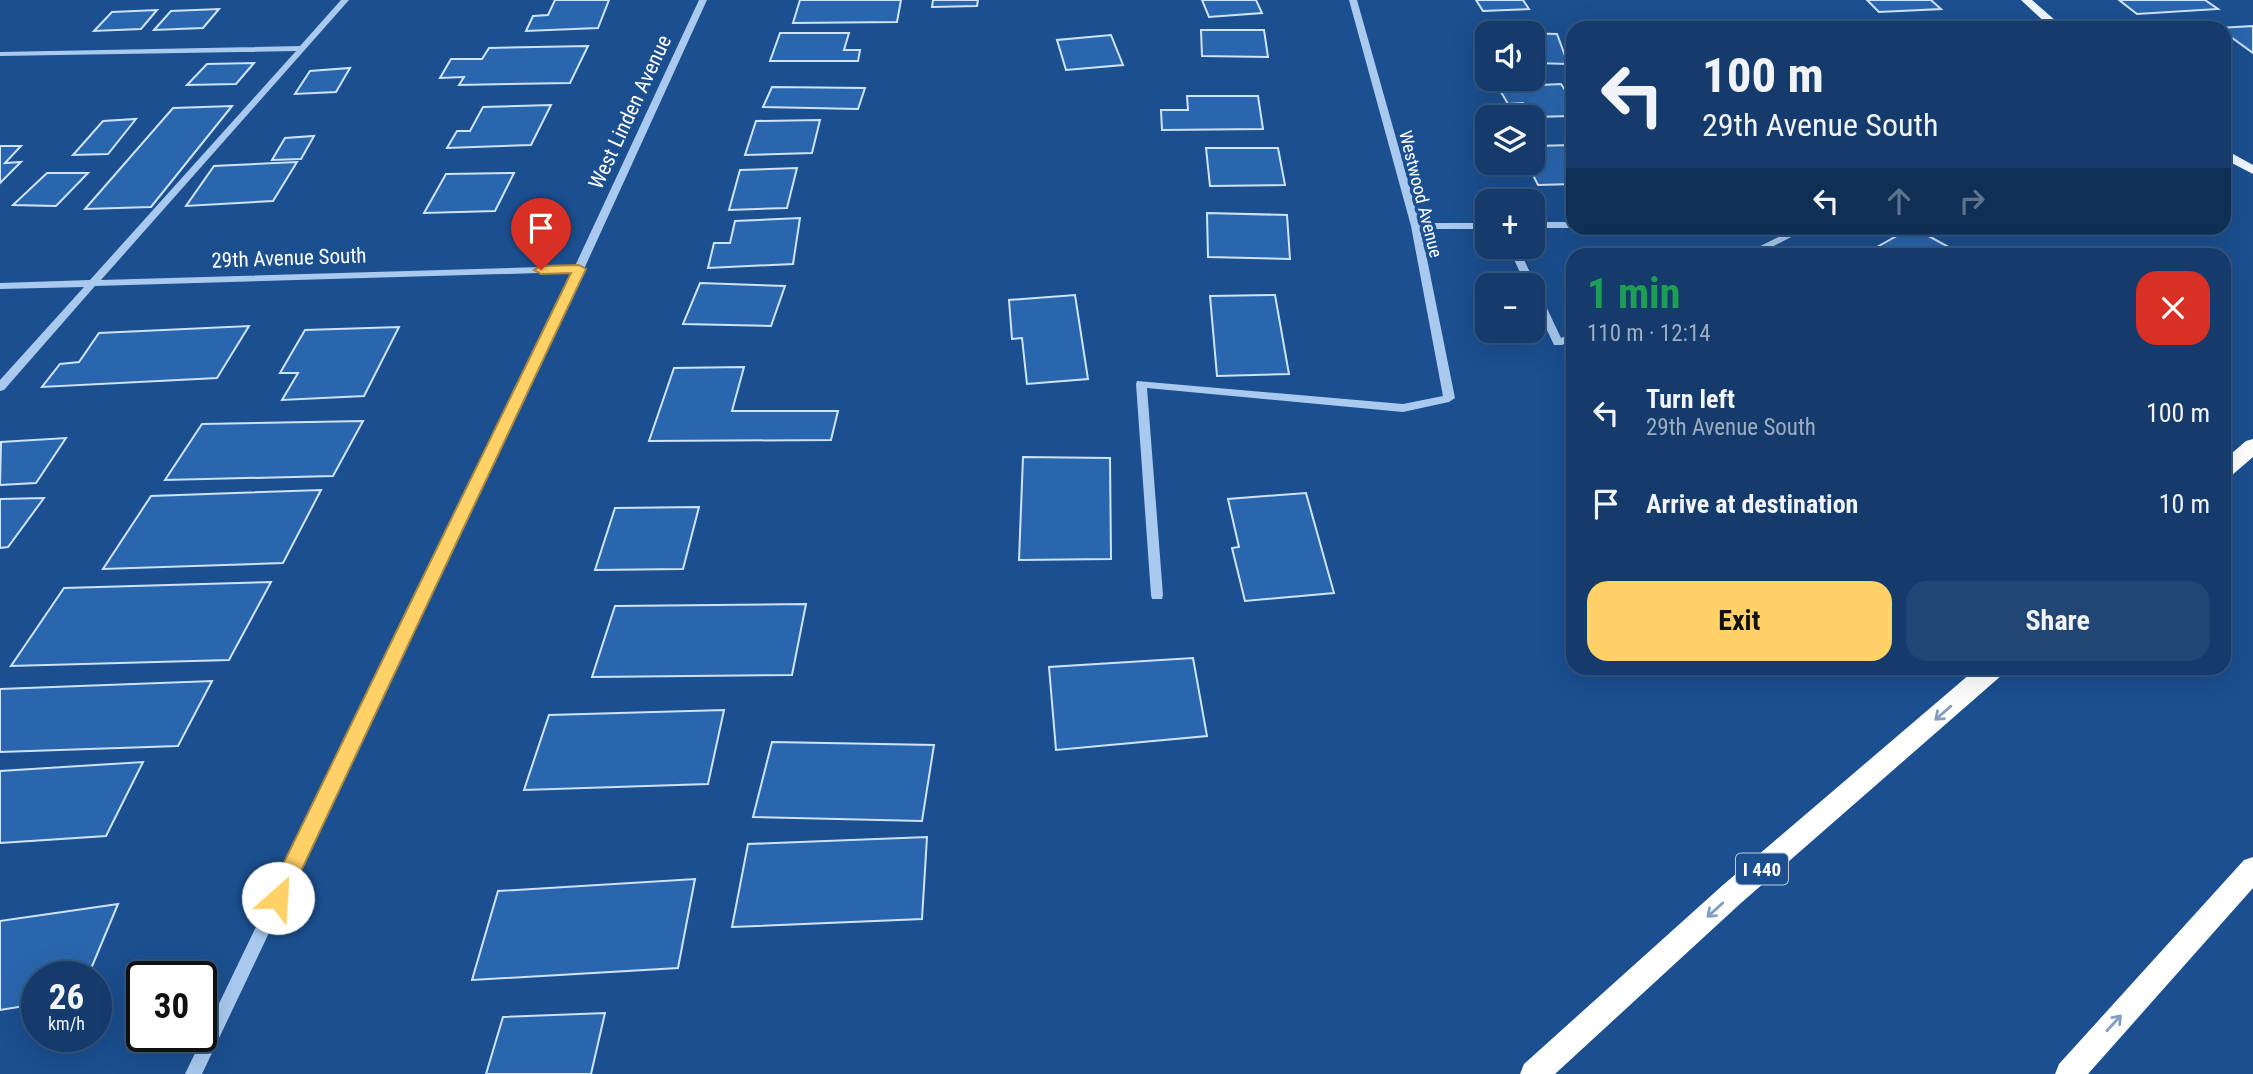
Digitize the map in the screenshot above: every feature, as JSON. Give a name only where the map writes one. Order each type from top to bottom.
[{"type":"highway","points":[[2231,465],[2253,446]]},
{"type":"highway","name":"I 440","points":[[1534,1074],[1732,894],[1986,675]]},
{"type":"highway","points":[[2069,1074],[2253,869]]},
{"type":"main road","points":[[2026,0],[2050,21]]},
{"type":"main road","points":[[2231,157],[2253,170]]},
{"type":"street","points":[[0,387],[345,0]]},
{"type":"street","name":"West Linden Avenue","points":[[193,1074],[579,269],[703,0]]},
{"type":"street","name":"Westwood Avenue","points":[[1353,0],[1416,226],[1449,398]]},
{"type":"street","points":[[0,54],[302,48]]},
{"type":"street","points":[[1545,225],[1566,225]]},
{"type":"street","points":[[1416,226],[1475,226]]},
{"type":"street","points":[[1762,248],[1789,235]]},
{"type":"street","name":"29th Avenue South","points":[[0,285],[579,269]]},
{"type":"street","points":[[1545,315],[1558,343],[1566,339]]},
{"type":"lane","points":[[1157,595],[1141,384],[1403,408],[1449,398]]},
{"type":"building","points":[[555,0],[609,0],[598,28],[526,31],[533,16],[548,15]]},
{"type":"building","points":[[800,0],[901,0],[897,22],[793,23]]},
{"type":"building","points":[[933,0],[978,0],[977,6],[932,7]]},
{"type":"building","points":[[1202,0],[1256,0],[1262,13],[1209,17]]},
{"type":"building","points":[[1476,0],[1523,0],[1529,9],[1483,11]]},
{"type":"building","points":[[1867,0],[1931,0],[1941,9],[1879,12]]},
{"type":"building","points":[[2119,0],[2205,0],[2218,9],[2137,14]]},
{"type":"building","points":[[219,9],[203,28],[154,30],[171,11]]},
{"type":"building","points":[[157,10],[141,29],[94,31],[112,12]]},
{"type":"building","points":[[2253,26],[2253,53],[2231,37],[2231,27]]},
{"type":"building","points":[[1201,30],[1264,30],[1268,57],[1202,56]]},
{"type":"building","points":[[780,33],[849,33],[844,50],[860,50],[858,61],[770,61]]},
{"type":"building","points":[[1545,34],[1557,34],[1566,64],[1545,63]]},
{"type":"building","points":[[1111,35],[1123,65],[1066,70],[1057,40]]},
{"type":"building","points":[[588,46],[570,83],[459,85],[464,77],[440,78],[451,59],[482,59],[489,48]]},
{"type":"building","points":[[254,63],[236,84],[187,85],[207,64]]},
{"type":"building","points":[[350,68],[336,92],[295,94],[310,71]]},
{"type":"building","points":[[1561,84],[1566,92],[1566,116],[1545,117],[1545,105],[1508,104],[1500,91],[1545,91],[1545,85]]},
{"type":"building","points":[[772,87],[865,88],[858,109],[763,107]]},
{"type":"building","points":[[1187,96],[1258,96],[1263,129],[1162,130],[1161,110],[1188,110]]},
{"type":"building","points":[[551,105],[531,145],[447,148],[457,131],[470,131],[483,107]]},
{"type":"building","points":[[232,106],[151,207],[85,209],[173,108]]},
{"type":"building","points":[[136,119],[108,154],[73,155],[103,121]]},
{"type":"building","points":[[820,120],[812,153],[745,155],[756,121]]},
{"type":"building","points":[[314,136],[301,159],[272,160],[285,138]]},
{"type":"building","points":[[1566,145],[1566,184],[1538,185],[1533,175],[1545,175],[1545,146]]},
{"type":"building","points":[[0,146],[21,146],[5,163],[21,162],[0,183]]},
{"type":"building","points":[[1206,148],[1278,148],[1285,185],[1210,186]]},
{"type":"building","points":[[297,162],[273,201],[186,206],[214,166]]},
{"type":"building","points":[[797,168],[787,208],[729,210],[740,170]]},
{"type":"building","points":[[47,173],[88,173],[56,206],[13,205]]},
{"type":"building","points":[[514,173],[495,211],[424,213],[446,174]]},
{"type":"building","points":[[1207,213],[1287,215],[1290,259],[1208,257]]},
{"type":"building","points":[[800,218],[793,264],[708,268],[714,243],[730,243],[735,221]]},
{"type":"building","points":[[1898,235],[1927,235],[1950,248],[1875,248]]},
{"type":"building","points":[[700,283],[785,286],[771,326],[683,324]]},
{"type":"building","points":[[1075,295],[1088,379],[1027,384],[1022,338],[1012,339],[1009,300]]},
{"type":"building","points":[[1275,295],[1289,374],[1217,376],[1210,296]]},
{"type":"building","points":[[249,326],[217,378],[42,387],[60,364],[79,362],[99,333]]},
{"type":"building","points":[[399,327],[364,396],[282,400],[298,373],[280,373],[305,330]]},
{"type":"building","points":[[744,367],[732,411],[838,411],[831,440],[649,441],[674,368]]},
{"type":"building","points":[[363,421],[333,476],[165,480],[202,424]]},
{"type":"building","points":[[66,438],[36,483],[0,485],[1,442]]},
{"type":"building","points":[[1023,457],[1110,458],[1111,559],[1019,560]]},
{"type":"building","points":[[321,490],[283,563],[103,569],[151,496]]},
{"type":"building","points":[[1306,493],[1334,593],[1245,601],[1232,548],[1239,547],[1228,499]]},
{"type":"building","points":[[44,498],[8,547],[0,548],[0,499]]},
{"type":"building","points":[[699,507],[683,569],[595,570],[615,508]]},
{"type":"building","points":[[271,582],[229,660],[11,666],[64,588]]},
{"type":"building","points":[[806,604],[792,675],[592,677],[615,606]]},
{"type":"building","points":[[1193,658],[1207,736],[1056,750],[1049,667]]},
{"type":"building","points":[[212,681],[178,746],[0,752],[0,689]]},
{"type":"building","points":[[724,710],[708,784],[524,790],[549,715]]},
{"type":"building","points":[[772,742],[934,745],[922,821],[753,817]]},
{"type":"building","points":[[143,762],[106,836],[0,843],[0,771]]},
{"type":"building","points":[[927,837],[922,919],[732,927],[748,844]]},
{"type":"building","points":[[695,879],[678,968],[472,980],[498,891]]},
{"type":"building","points":[[118,904],[94,961],[21,961],[21,1007],[0,1010],[0,921]]},
{"type":"building","points":[[605,1013],[591,1074],[486,1074],[503,1017]]},
{"type":"route","points":[[278,898],[579,269],[541,270]]}]
